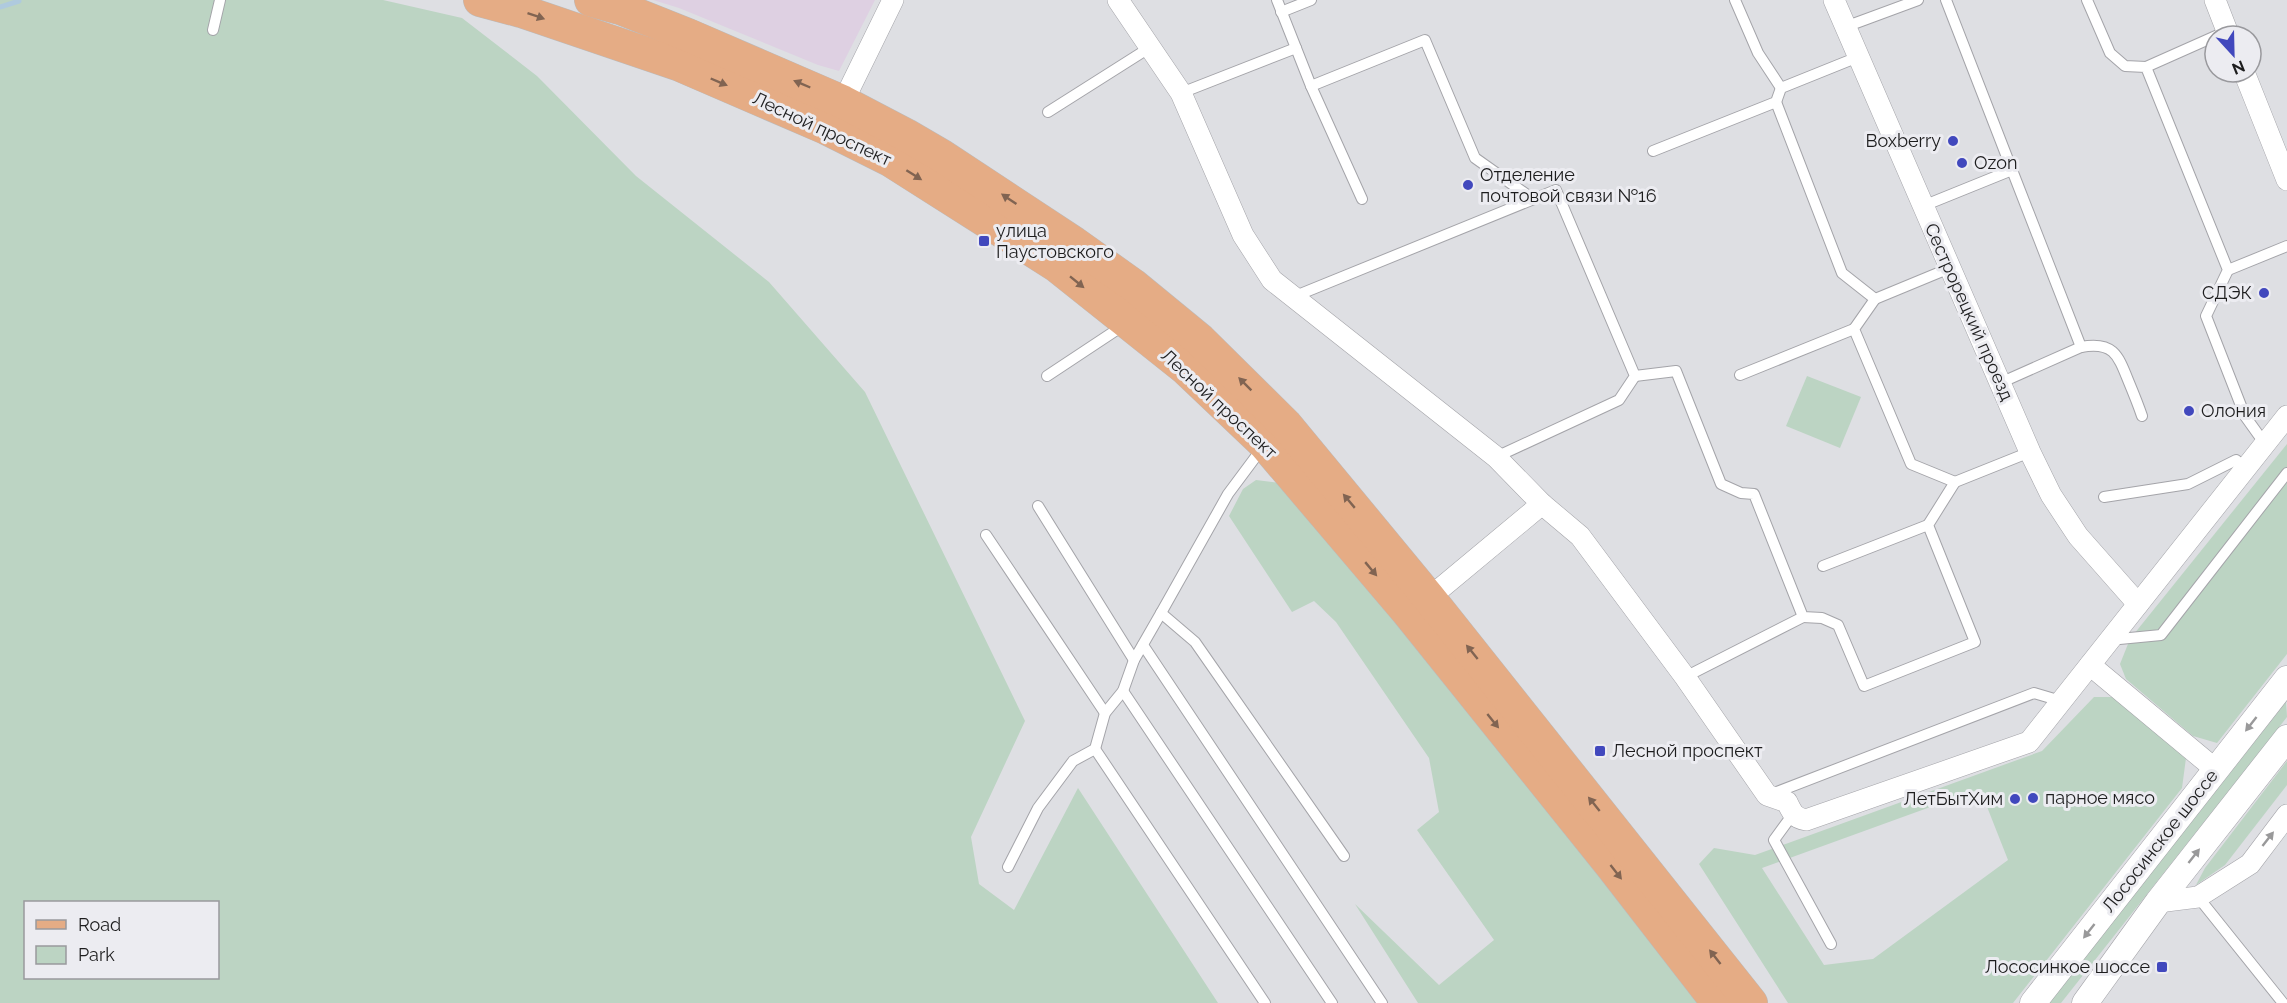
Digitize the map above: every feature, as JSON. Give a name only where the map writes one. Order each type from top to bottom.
[{"type":"main road","name":"Лесной проспект","points":[[480,0],[521,11],[680,65],[826,128],[890,160],[1057,266],[1126,323],[1276,435],[1429,598],[1751,1003]]},
{"type":"main road","name":"Лесной проспект","points":[[591,0],[620,8],[688,35],[843,102],[942,156],[1133,285],[1200,340],[1276,435],[1407,611],[1611,865],[1718,1003]]},
{"type":"street","points":[[843,102],[893,0]]},
{"type":"street","points":[[1118,0],[1181,93],[1243,236],[1272,280],[1496,457],[1542,504],[1580,536],[1685,677],[1767,795],[1787,802],[1793,814],[1806,820],[2029,742],[2287,416]]},
{"type":"street","name":"Сестрорецкий проезд","points":[[1834,0],[2030,452],[2051,495],[2078,536],[2138,604]]},
{"type":"street","points":[[2215,0],[2224,24]]},
{"type":"street","points":[[2249,84],[2287,180]]},
{"type":"street","points":[[1429,598],[1542,504]]},
{"type":"street","points":[[2090,665],[2215,769]]},
{"type":"street","name":"Лососинское шоссе","points":[[2033,1003],[2287,679]]},
{"type":"street","name":"Лососинское шоссе","points":[[2085,1003],[2158,902],[2287,738]]},
{"type":"street","points":[[2158,902],[2198,897],[2250,864],[2287,815]]},
{"type":"lane","points":[[213,30],[220,0]]},
{"type":"lane","points":[[1277,0],[1311,86],[1362,199]]},
{"type":"lane","points":[[1281,12],[1311,0]]},
{"type":"lane","points":[[1735,0],[1758,53],[1781,88]]},
{"type":"lane","points":[[1845,27],[1918,0]]},
{"type":"lane","points":[[1946,0],[2081,347]]},
{"type":"lane","points":[[2087,0],[2110,53],[2125,66],[2146,67],[2203,43]]},
{"type":"lane","points":[[1311,86],[1425,40],[1475,158],[1533,199]]},
{"type":"lane","points":[[1048,112],[1149,48]]},
{"type":"lane","points":[[1181,93],[1296,48]]},
{"type":"lane","points":[[1858,57],[1781,88],[1776,102],[1842,273],[1875,299]]},
{"type":"lane","points":[[2146,67],[2228,270]]},
{"type":"lane","points":[[1653,151],[1776,102]]},
{"type":"lane","points":[[1923,206],[2012,170]]},
{"type":"lane","points":[[1293,297],[1556,190],[1635,376]]},
{"type":"lane","points":[[2265,444],[2245,416],[2206,316],[2228,270],[2287,246]]},
{"type":"lane","points":[[1740,375],[1854,329],[1875,299],[1950,268]]},
{"type":"lane","points":[[1047,376],[1126,323]]},
{"type":"lane","points":[[1854,329],[1911,464],[1955,482]]},
{"type":"lane","points":[[2000,383],[2081,347],[2094,345],[2107,348],[2119,356],[2142,416]]},
{"type":"lane","points":[[1496,457],[1619,400],[1635,376],[1676,371],[1721,484],[1741,494],[1754,494],[1803,617]]},
{"type":"lane","points":[[1008,867],[1038,808],[1073,761],[1095,749],[1105,713],[1123,691],[1134,660],[1228,494],[1276,435]]},
{"type":"lane","points":[[1823,566],[1928,525],[1955,482],[2030,452]]},
{"type":"lane","points":[[2104,497],[2188,484],[2236,460],[2246,468]]},
{"type":"lane","points":[[2109,640],[2161,635],[2287,473]]},
{"type":"lane","points":[[1038,506],[1134,660]]},
{"type":"lane","points":[[1685,677],[1803,617],[1822,618],[1838,625],[1864,686],[1975,642],[1928,525]]},
{"type":"lane","points":[[986,535],[1105,713]]},
{"type":"lane","points":[[1161,612],[1196,642],[1344,856]]},
{"type":"lane","points":[[1143,645],[1382,1003]]},
{"type":"lane","points":[[1123,691],[1332,1003]]},
{"type":"lane","points":[[1767,795],[2034,693],[2061,701]]},
{"type":"lane","points":[[1095,749],[1265,1003]]},
{"type":"lane","points":[[1793,814],[1774,840],[1831,944]]},
{"type":"lane","points":[[2198,897],[2283,1003]]},
{"type":"shaded area","points":[[653,0],[875,0],[839,71],[818,65],[679,8]]},
{"type":"green space","points":[[0,0],[383,0],[462,18],[537,76],[636,176],[769,282],[865,392],[1025,721],[971,837],[979,884],[1014,910],[1078,788],[1218,1003],[0,1003]]},
{"type":"green space","points":[[1807,376],[1861,397],[1840,448],[1786,426]]},
{"type":"green space","points":[[2287,444],[2287,654],[2217,743],[2193,736],[2126,679],[2120,664],[2130,639]]},
{"type":"green space","points":[[1256,480],[1288,484],[1700,1003],[1418,1003],[1355,904],[1439,985],[1494,940],[1417,830],[1439,812],[1429,758],[1336,622],[1314,601],[1292,612],[1229,516],[1243,489]]},
{"type":"green space","points":[[2094,697],[2114,697],[2186,758],[2182,788],[2013,1003],[1788,1003],[1699,864],[1714,848],[1755,855],[2042,751]],"holes":[[[1980,789],[2008,860],[1873,959],[1824,965],[1762,868]]]},
{"type":"green space","points":[[2286,702],[2287,717],[2061,1003],[2049,1003]]},
{"type":"green space","points":[[2287,761],[2287,785],[2225,865],[2196,885],[2205,868]]},
{"type":"waterway","points":[[0,7],[19,1]]},
{"type":"place","name":"Boxberry","points":[[1953,141]]},
{"type":"place","name":"Ozon","points":[[1962,163]]},
{"type":"place","name":"Отделение почтовой связи №16","points":[[1468,185]]},
{"type":"place","name":"улица Паустовского","points":[[984,241]]},
{"type":"place","name":"СДЭК","points":[[2264,293]]},
{"type":"place","name":"Олония","points":[[2189,411]]},
{"type":"place","name":"Лесной проспект","points":[[1600,751]]},
{"type":"place","name":"парное мясо","points":[[2033,798]]},
{"type":"place","name":"ЛетБытХим","points":[[2015,799]]},
{"type":"place","name":"Лососинкое шоссе","points":[[2162,967]]}]
